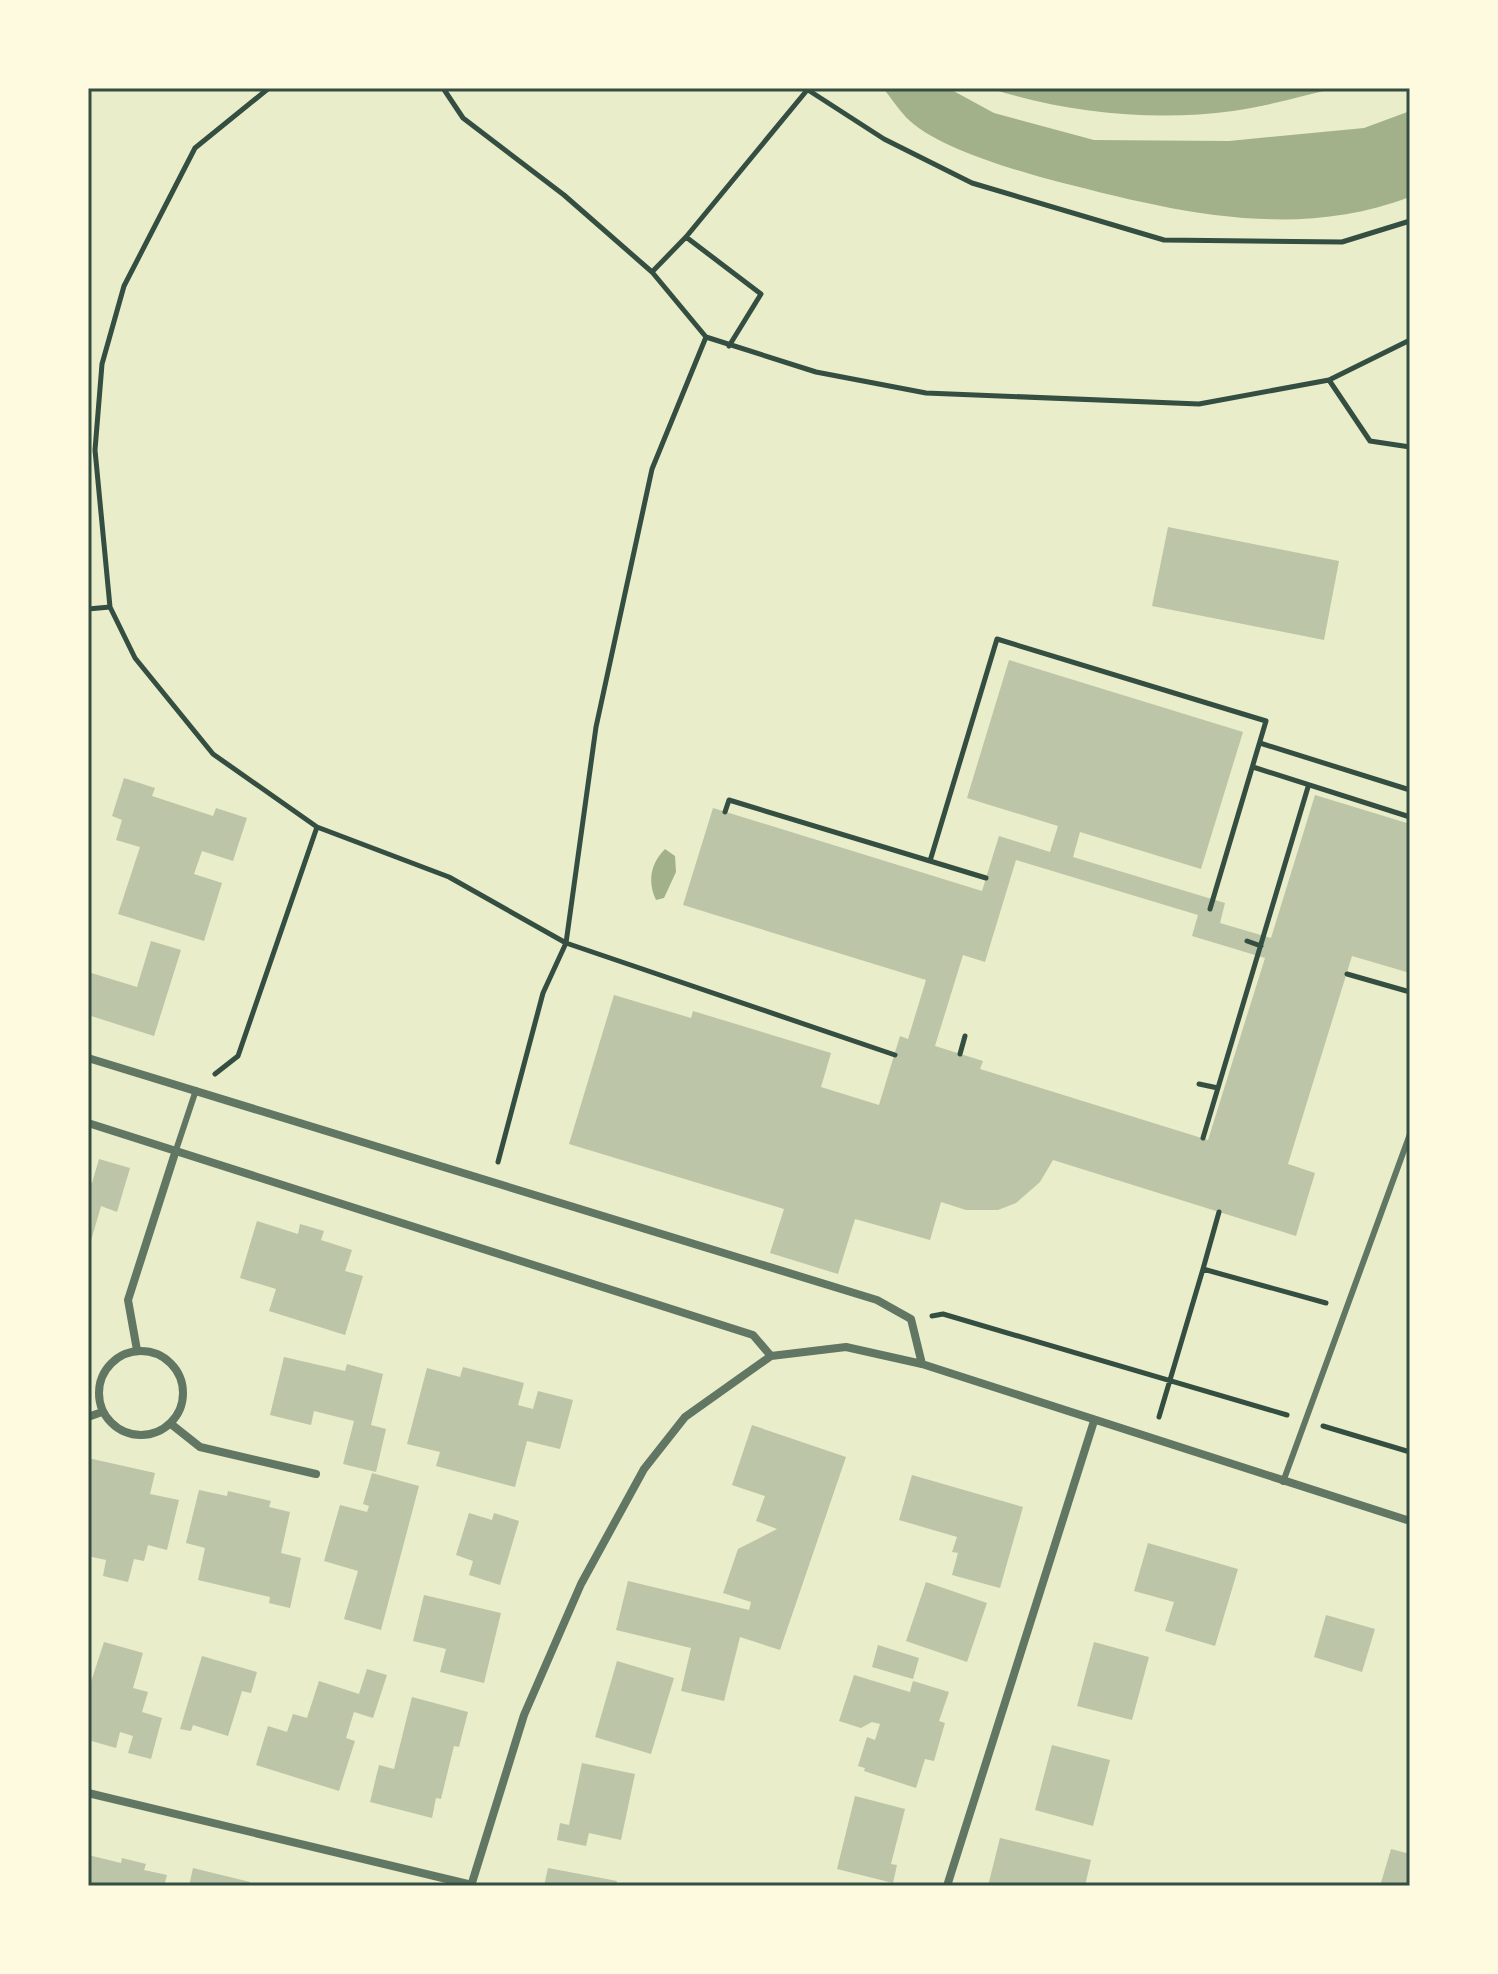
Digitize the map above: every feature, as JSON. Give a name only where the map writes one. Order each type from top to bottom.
[{"type":"street","points":[[88,1058],[877,1300],[911,1319],[922,1364]]},
{"type":"street","points":[[88,1123],[753,1335],[771,1356]]},
{"type":"street","points":[[137,1350],[128,1300],[176,1150]]},
{"type":"street","points":[[88,1793],[471,1885],[524,1715],[581,1584],[644,1469],[685,1417],[771,1356],[846,1347],[922,1364],[1410,1521]]},
{"type":"street","points":[[137,1350],[166,1358],[183,1384],[182,1406],[171,1424],[153,1435],[132,1435],[119,1431],[102,1412],[97,1392],[102,1373],[117,1356],[137,1350]]},
{"type":"street","points":[[88,1417],[102,1412]]},
{"type":"street","points":[[947,1886],[1094,1421]]},
{"type":"street","points":[[171,1424],[200,1447],[316,1474]]},
{"type":"lane","points":[[176,1150],[196,1090]]},
{"type":"lane","points":[[1283,1482],[1410,1134]]},
{"type":"path","points":[[269,88],[195,148],[124,286],[102,364],[95,450],[110,607],[135,658],[213,754],[317,827],[449,877],[566,943],[895,1055]]},
{"type":"path","points":[[443,88],[463,118],[564,195],[652,272],[706,337],[816,372],[926,393],[1199,404],[1329,380],[1410,340]]},
{"type":"path","points":[[652,272],[686,237],[807,89],[884,139],[972,183],[1164,240],[1342,242],[1410,221]]},
{"type":"path","points":[[686,237],[761,294],[729,346]]},
{"type":"path","points":[[493,1181],[543,993],[566,943],[596,727],[652,469],[706,337]]},
{"type":"path","points":[[1329,380],[1370,441],[1410,447]]},
{"type":"path","points":[[88,609],[110,607]]},
{"type":"path","points":[[930,861],[997,639],[1266,721],[1210,909]]},
{"type":"path","points":[[1260,743],[1410,790]]},
{"type":"path","points":[[1253,767],[1410,817]]},
{"type":"path","points":[[1203,1138],[1308,787]]},
{"type":"path","points":[[725,812],[729,800],[986,878]]},
{"type":"path","points":[[196,1090],[238,1056],[317,827]]},
{"type":"path","points":[[1247,941],[1261,946]]},
{"type":"path","points":[[1347,974],[1410,992]]},
{"type":"path","points":[[960,1054],[965,1036]]},
{"type":"path","points":[[1199,1084],[1218,1088]]},
{"type":"path","points":[[1153,1438],[1219,1212]]},
{"type":"path","points":[[1203,1269],[1346,1309]]},
{"type":"path","points":[[911,1319],[943,1314],[1410,1452]]},
{"type":"shaded area","points":[[883,88],[948,88],[994,113],[1094,140],[1229,141],[1364,128],[1410,111],[1410,197],[1364,211],[1319,218],[1273,219],[1181,210],[1135,201],[1029,174],[955,148],[922,131],[910,121]]},
{"type":"shaded area","points":[[989,88],[1336,88],[1246,109],[1172,116],[1079,109]]},
{"type":"shaded area","points":[[665,849],[675,856],[676,872],[664,898],[656,900],[652,873],[656,860]]},
{"type":"building","points":[[1168,527],[1339,561],[1324,640],[1152,606]]},
{"type":"building","points":[[1009,660],[1243,732],[1201,869],[1080,832],[1073,857],[1225,903],[1220,923],[1271,938],[1315,795],[1410,824],[1410,973],[1352,956],[1288,1164],[1315,1173],[1296,1236],[1053,1160],[1040,1182],[1016,1203],[998,1210],[966,1210],[941,1202],[930,1240],[855,1219],[838,1274],[770,1253],[784,1209],[569,1144],[614,995],[691,1018],[693,1011],[831,1053],[821,1087],[879,1105],[900,1036],[908,1039],[926,980],[683,905],[713,808],[982,891],[999,836],[1050,852],[1058,826],[967,798]],"holes":[[[1016,860],[1198,915],[1192,936],[1265,958],[1208,1140],[980,1069],[983,1061],[935,1046],[963,955],[985,962]]]},
{"type":"building","points":[[124,778],[155,788],[152,796],[213,816],[216,808],[247,818],[233,861],[202,851],[194,874],[222,883],[204,941],[118,914],[140,847],[116,840],[122,820],[112,816]]},
{"type":"building","points":[[151,941],[181,950],[154,1036],[88,1015],[88,972],[137,987]]},
{"type":"building","points":[[99,1159],[130,1168],[117,1212],[101,1206],[89,1248],[88,1182],[92,1183]]},
{"type":"building","points":[[257,1221],[298,1234],[300,1224],[324,1231],[321,1240],[352,1250],[345,1271],[363,1276],[345,1335],[269,1311],[276,1289],[240,1278]]},
{"type":"building","points":[[284,1357],[345,1371],[347,1364],[383,1374],[371,1425],[386,1429],[376,1472],[343,1464],[354,1421],[314,1411],[311,1425],[270,1415]]},
{"type":"building","points":[[463,1367],[524,1383],[518,1405],[533,1409],[538,1391],[573,1400],[560,1449],[527,1441],[515,1487],[436,1466],[440,1452],[407,1444],[427,1368],[460,1377]]},
{"type":"building","points":[[752,1425],[846,1457],[780,1650],[740,1637],[724,1701],[681,1691],[691,1648],[616,1630],[628,1581],[749,1610],[751,1602],[723,1593],[738,1549],[777,1529],[756,1521],[765,1496],[732,1485]]},
{"type":"building","points":[[88,1458],[155,1473],[150,1494],[179,1500],[167,1550],[148,1545],[144,1561],[134,1559],[128,1582],[103,1576],[106,1560],[88,1556]]},
{"type":"building","points":[[372,1473],[419,1486],[381,1630],[344,1619],[358,1571],[324,1561],[340,1505],[367,1512],[369,1506],[363,1504]]},
{"type":"building","points":[[912,1475],[1023,1507],[1000,1588],[952,1575],[958,1553],[952,1552],[957,1537],[899,1520]]},
{"type":"building","points":[[199,1490],[227,1496],[228,1491],[271,1501],[269,1507],[290,1512],[281,1553],[301,1558],[290,1608],[269,1603],[270,1597],[198,1580],[205,1548],[186,1543]]},
{"type":"building","points":[[469,1513],[492,1520],[494,1513],[519,1521],[500,1585],[469,1575],[473,1561],[456,1555]]},
{"type":"building","points":[[1148,1543],[1238,1569],[1215,1646],[1165,1631],[1174,1602],[1134,1591]]},
{"type":"building","points":[[926,1582],[987,1603],[967,1662],[906,1641]]},
{"type":"building","points":[[424,1595],[501,1613],[484,1683],[440,1672],[446,1649],[413,1641]]},
{"type":"building","points":[[1326,1615],[1375,1629],[1362,1672],[1314,1657]]},
{"type":"building","points":[[104,1642],[143,1653],[133,1688],[148,1692],[142,1712],[162,1718],[151,1759],[128,1753],[133,1736],[120,1732],[116,1748],[88,1740],[88,1691]]},
{"type":"building","points":[[1094,1642],[1149,1657],[1132,1720],[1077,1706]]},
{"type":"building","points":[[878,1645],[919,1658],[913,1679],[872,1667]]},
{"type":"building","points":[[202,1656],[257,1672],[251,1693],[242,1691],[228,1736],[193,1725],[191,1731],[180,1729]]},
{"type":"building","points":[[617,1661],[674,1678],[651,1754],[595,1737]]},
{"type":"building","points":[[367,1669],[387,1675],[373,1718],[354,1712],[346,1738],[355,1741],[339,1791],[256,1765],[268,1726],[287,1732],[293,1714],[307,1718],[319,1681],[359,1694]]},
{"type":"building","points":[[854,1675],[910,1692],[913,1681],[949,1692],[939,1721],[945,1723],[934,1761],[925,1759],[916,1788],[864,1771],[865,1768],[858,1766],[867,1737],[875,1740],[880,1724],[872,1722],[861,1728],[839,1721]]},
{"type":"building","points":[[412,1697],[468,1712],[459,1747],[454,1746],[441,1799],[436,1798],[432,1818],[370,1802],[379,1765],[394,1769]]},
{"type":"building","points":[[1052,1745],[1110,1760],[1093,1826],[1035,1810]]},
{"type":"building","points":[[582,1763],[635,1774],[621,1840],[589,1833],[586,1846],[557,1840],[560,1823],[569,1825]]},
{"type":"building","points":[[855,1796],[905,1809],[891,1864],[897,1865],[893,1883],[837,1869]]},
{"type":"building","points":[[1000,1838],[1091,1860],[1085,1886],[988,1886]]},
{"type":"building","points":[[1391,1849],[1410,1854],[1410,1886],[1380,1886]]},
{"type":"building","points":[[88,1855],[121,1863],[122,1858],[146,1864],[144,1870],[167,1875],[164,1886],[88,1886]]},
{"type":"building","points":[[193,1868],[250,1882],[249,1886],[189,1886]]},
{"type":"building","points":[[548,1868],[617,1881],[616,1886],[544,1886]]}]
